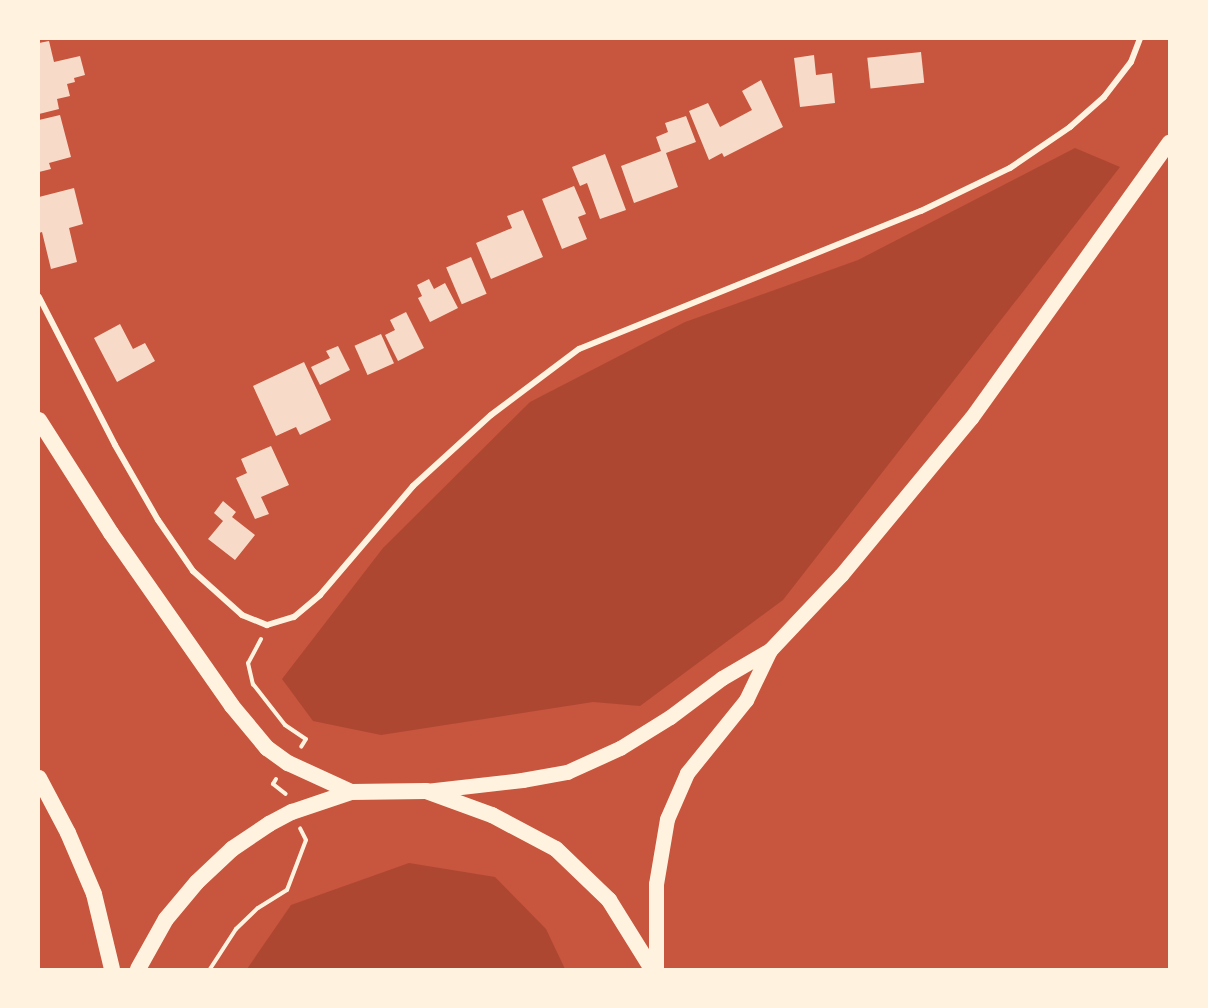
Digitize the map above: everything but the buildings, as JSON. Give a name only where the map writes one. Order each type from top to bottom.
[{"type":"highway","points":[[39,420],[111,533],[246,723],[267,748],[288,763],[351,792]]},
{"type":"highway","points":[[39,778],[68,832],[94,894],[112,969]]},
{"type":"highway","points":[[138,969],[166,919],[197,882],[232,849],[269,824],[292,812],[351,792],[426,791],[492,815],[556,849],[609,900],[654,969]]},
{"type":"main road","points":[[426,791],[522,780],[567,772],[620,748],[670,717],[722,678],[770,650],[841,575],[971,418],[1169,141]]},
{"type":"main road","points":[[654,969],[656,884],[667,819],[687,773],[746,700],[770,650]]},
{"type":"street","points":[[39,297],[115,445],[158,520],[192,571],[242,615],[267,625],[294,617],[320,595],[413,486],[490,415],[579,350],[921,211],[1010,168],[1070,127],[1104,97],[1131,62],[1140,39]]},
{"type":"shaded area","points":[[1075,148],[1120,167],[783,600],[640,706],[593,702],[381,735],[313,721],[282,679],[383,548],[530,402],[685,322],[858,260]]},
{"type":"shaded area","points":[[409,863],[495,877],[546,929],[565,969],[247,969],[291,905]]}]
